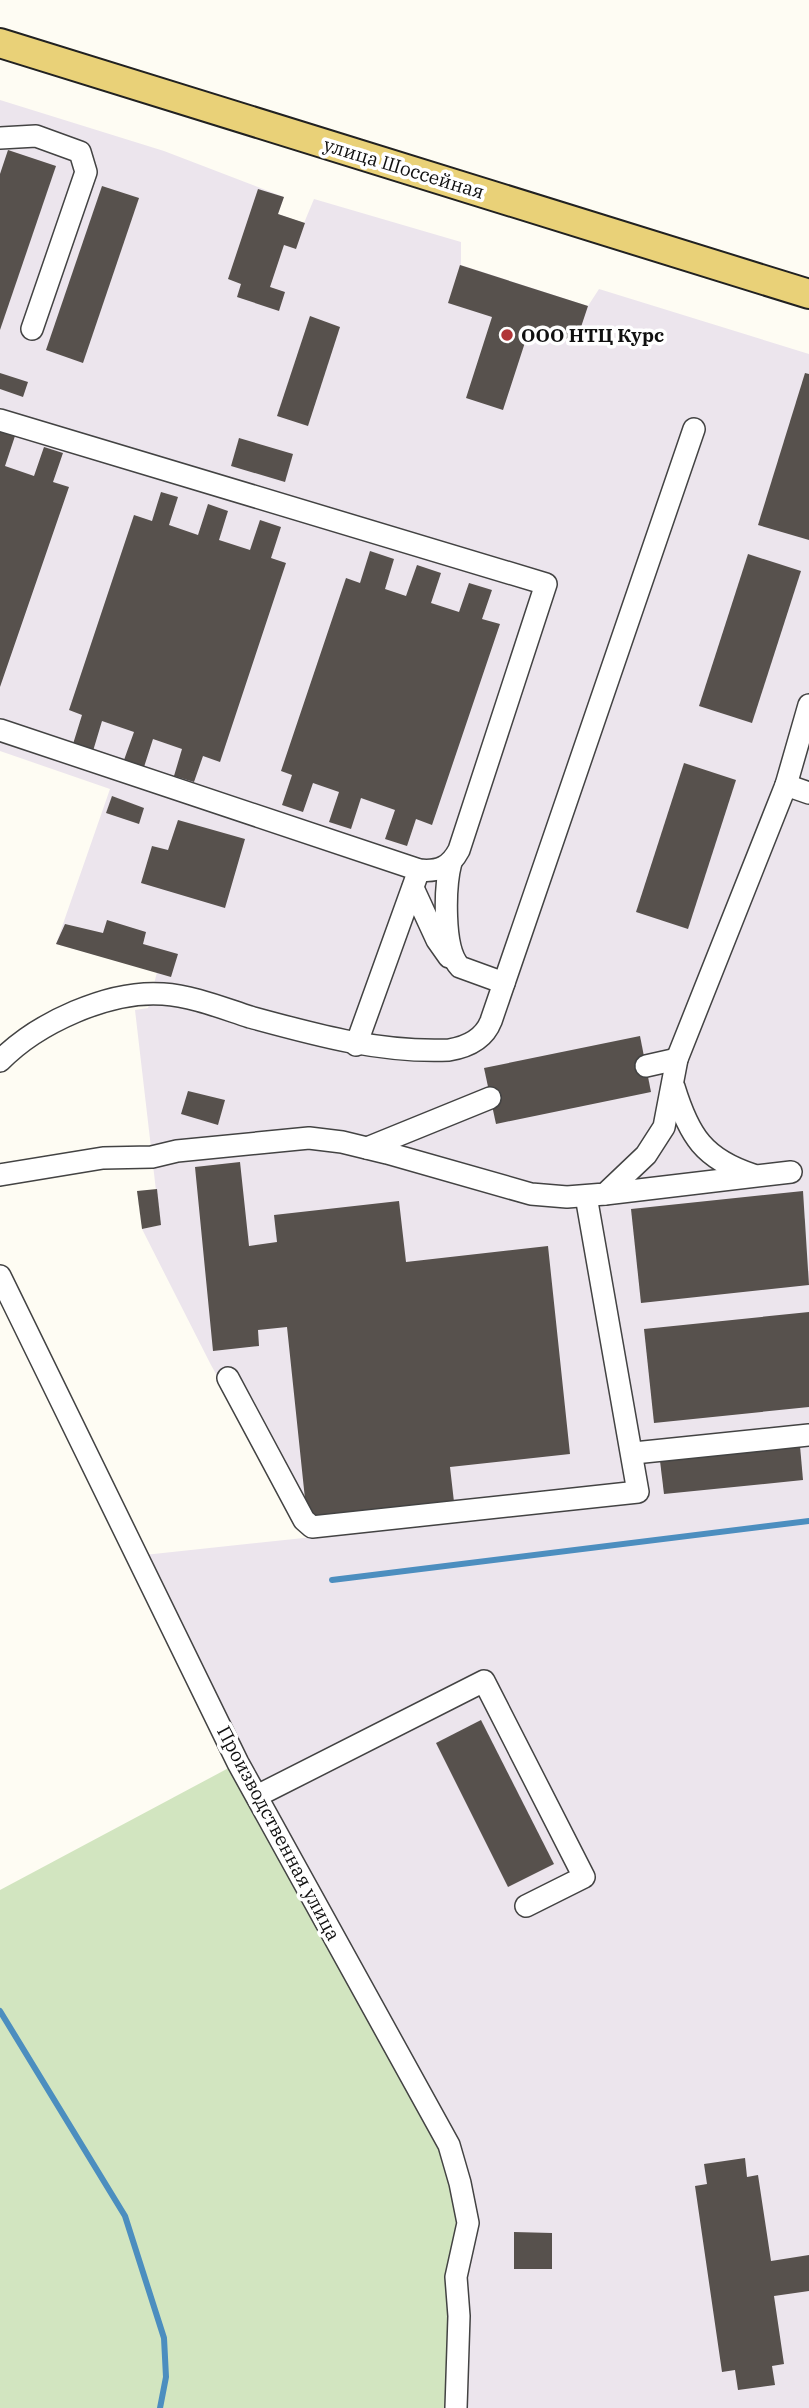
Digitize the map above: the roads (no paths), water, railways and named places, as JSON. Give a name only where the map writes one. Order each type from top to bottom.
[{"type":"main road","name":"улица Шоссейная","points":[[0,43],[809,294]]},
{"type":"street","points":[[0,138],[36,136],[80,152],[86,172],[32,330]]},
{"type":"street","points":[[0,420],[546,584],[459,850],[451,862],[416,879],[0,730]]},
{"type":"street","points":[[0,1061],[23,1039],[61,1018],[99,1005],[154,994],[186,998],[356,1045],[441,1050],[463,1047],[486,1031],[694,429]]},
{"type":"street","points":[[596,1195],[656,1142],[664,1127],[677,1059],[786,786],[809,705]]},
{"type":"street","points":[[786,786],[809,793]]},
{"type":"street","points":[[451,862],[446,900],[450,943],[457,964]]},
{"type":"street","points":[[416,879],[440,946],[457,964],[504,983]]},
{"type":"street","points":[[356,1045],[416,879]]},
{"type":"street","points":[[646,1066],[677,1059]]},
{"type":"street","points":[[673,1086],[686,1119],[708,1152],[730,1167],[759,1177]]},
{"type":"street","points":[[367,1148],[490,1098]]},
{"type":"street","points":[[0,1175],[103,1158],[152,1157],[177,1151],[284,1139],[327,1140],[367,1148],[531,1194],[596,1195],[791,1172]]},
{"type":"street","points":[[228,1378],[304,1520],[314,1528],[638,1492],[596,1195]]},
{"type":"street","name":"Производственная улица","points":[[0,1276],[135,1556],[257,1796],[442,2129],[457,2168],[468,2223],[456,2277],[459,2316],[456,2408]]},
{"type":"street","points":[[634,1453],[809,1434]]},
{"type":"street","points":[[257,1796],[484,1681],[584,1877],[526,1906]]},
{"type":"waterway","points":[[332,1580],[809,1521]]},
{"type":"waterway","points":[[0,2011],[125,2216],[164,2338],[166,2377],[160,2408]]},
{"type":"place","name":"ООО НТЦ Курс","points":[[507,335]]}]
